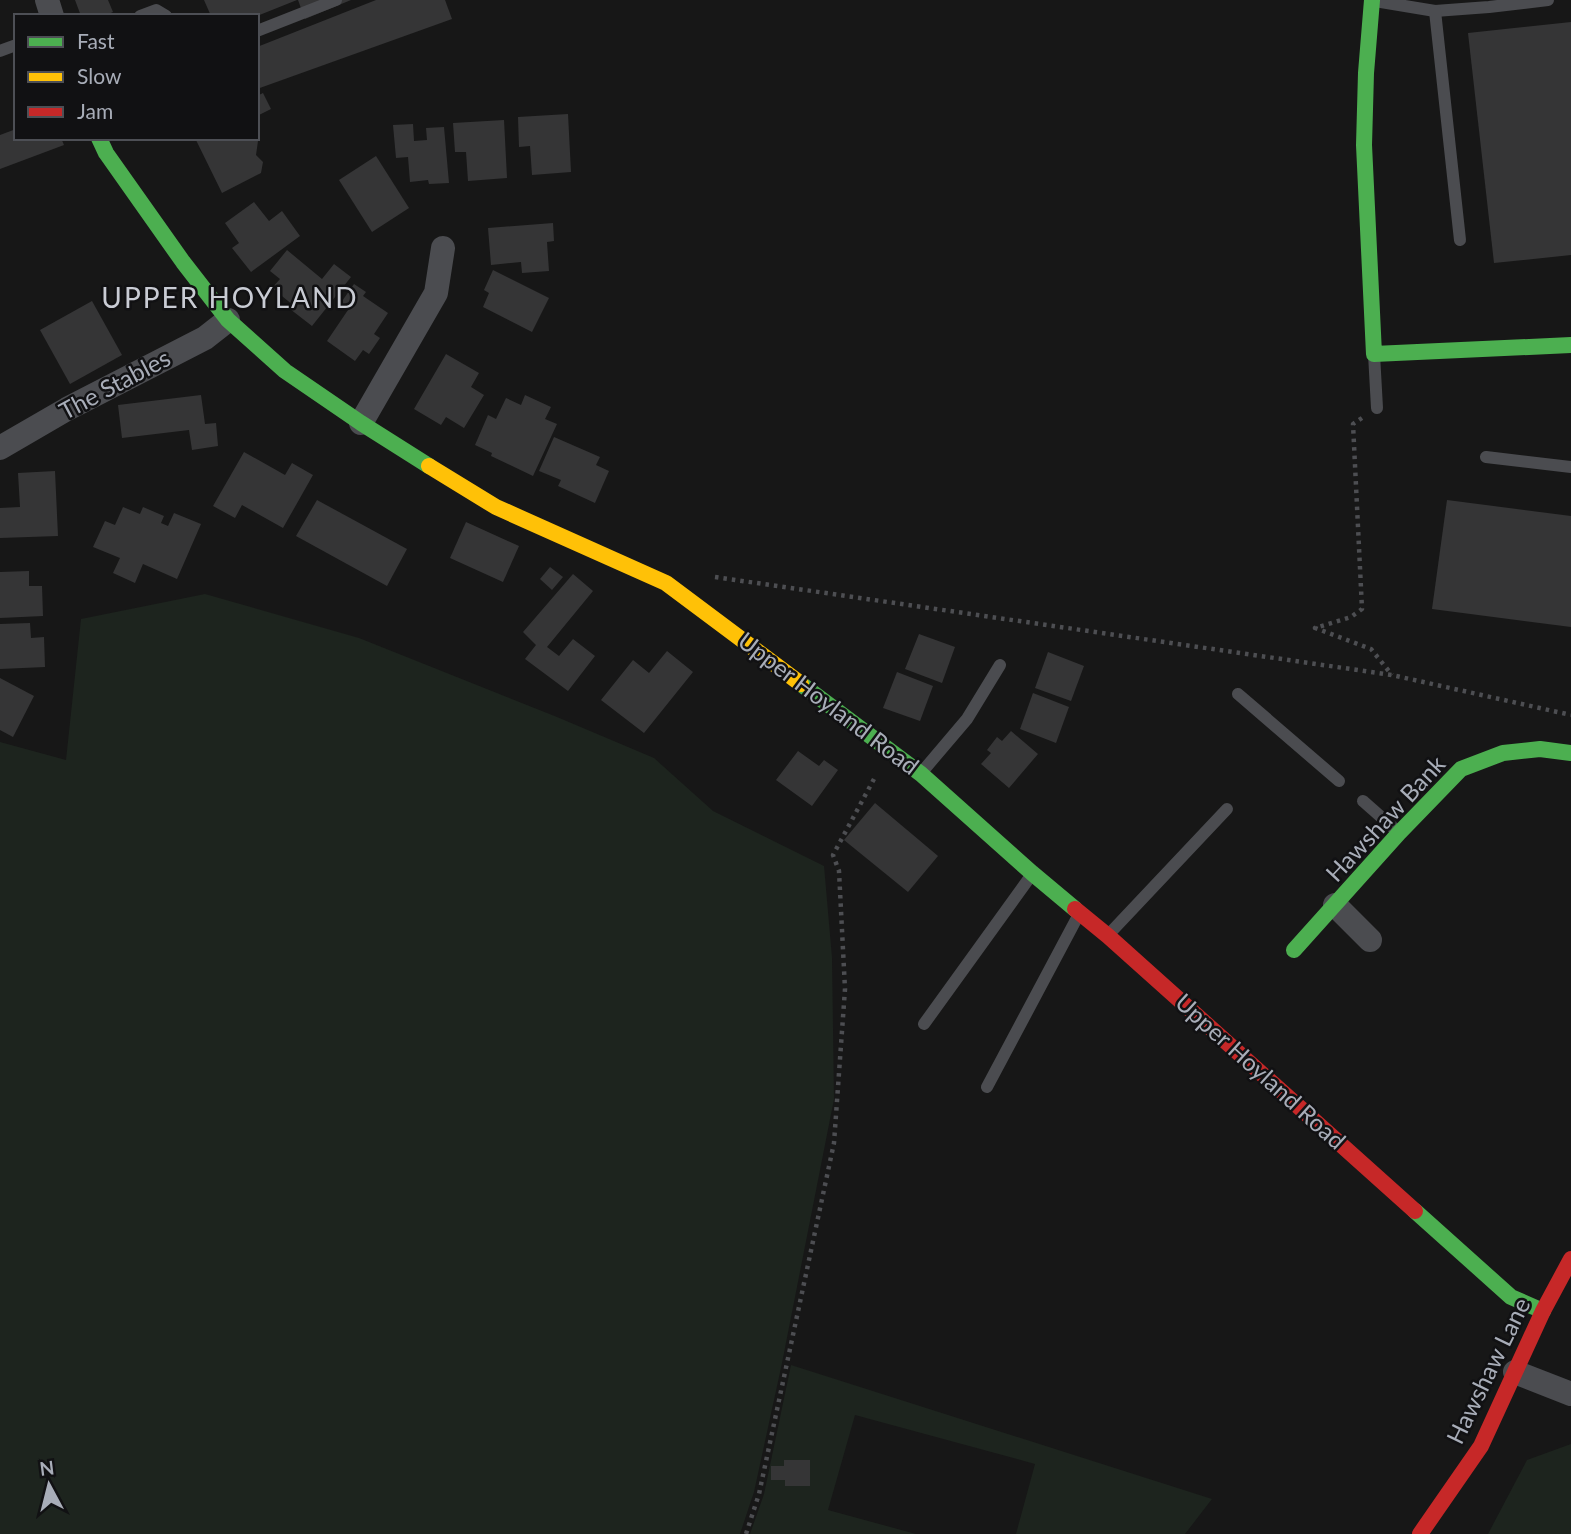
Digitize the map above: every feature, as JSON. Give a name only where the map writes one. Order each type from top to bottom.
[{"type":"street","points":[[1372,0],[1364,145],[1374,354],[1571,345]]},
{"type":"street","name":"Upper Hoyland Road","points":[[100,140],[106,153],[183,262],[228,320],[285,371],[496,507],[666,583],[891,751],[1108,936],[1511,1297],[1543,1311]]},
{"type":"street","points":[[362,423],[436,293],[443,248]]},
{"type":"street","name":"The Stables","points":[[0,448],[67,409],[205,338],[228,320]]},
{"type":"street","name":"Hawshaw Bank","points":[[1294,950],[1399,832],[1461,769],[1503,753],[1540,749],[1571,753]]},
{"type":"street","points":[[1335,905],[1370,940]]},
{"type":"street","name":"Hawshaw Lane","points":[[1420,1534],[1481,1446],[1543,1311],[1571,1259]]},
{"type":"street","points":[[1515,1372],[1570,1389]]},
{"type":"lane","points":[[259,30],[336,0]]},
{"type":"lane","points":[[1372,0],[1435,11],[1548,0]]},
{"type":"lane","points":[[145,14],[156,10],[163,14]]},
{"type":"lane","points":[[1435,11],[1460,240]]},
{"type":"lane","points":[[1374,354],[1377,408]]},
{"type":"lane","points":[[1486,457],[1571,467]]},
{"type":"lane","points":[[921,774],[967,719],[1000,665]]},
{"type":"lane","points":[[1238,694],[1339,781]]},
{"type":"lane","points":[[1363,801],[1399,832]]},
{"type":"lane","points":[[1108,936],[1227,809]]},
{"type":"lane","points":[[924,1024],[1032,873]]},
{"type":"lane","points":[[987,1087],[1080,913]]},
{"type":"path","points":[[1377,408],[1353,424],[1362,609],[1351,617],[1315,628],[1371,649],[1392,675]]},
{"type":"path","points":[[666,583],[703,576],[1392,675],[1571,715]]},
{"type":"path","points":[[746,1534],[760,1494],[834,1143],[845,989],[839,871],[833,855],[864,795],[891,751]]},
{"type":"shaded area","points":[[205,594],[359,638],[654,758],[713,811],[824,866],[832,958],[834,1099],[782,1363],[754,1492],[740,1534],[0,1534],[0,742],[66,760],[81,619]]},
{"type":"shaded area","points":[[791,1365],[1212,1499],[1185,1534],[1016,1534],[1035,1464],[855,1415],[828,1510],[916,1534],[750,1534],[764,1494]]},
{"type":"shaded area","points":[[1571,1444],[1571,1534],[1488,1534],[1527,1460]]},
{"type":"building","points":[[75,0],[108,0],[113,12],[108,14],[80,14]]},
{"type":"building","points":[[204,0],[297,0],[259,15],[210,14]]},
{"type":"building","points":[[298,0],[351,0],[305,19]]},
{"type":"building","points":[[376,0],[445,0],[452,19],[259,88],[259,46]]},
{"type":"building","points":[[1571,22],[1571,255],[1494,263],[1468,33]]},
{"type":"building","points":[[263,93],[271,109],[259,115],[259,95]]},
{"type":"building","points":[[568,114],[571,172],[532,175],[530,146],[519,147],[518,117]]},
{"type":"building","points":[[504,120],[507,178],[468,181],[466,152],[455,152],[453,123]]},
{"type":"building","points":[[413,124],[414,141],[427,140],[426,128],[444,127],[449,183],[429,184],[428,180],[410,182],[408,157],[396,158],[393,125]]},
{"type":"building","points":[[14,130],[14,140],[62,140],[64,145],[0,169],[0,135]]},
{"type":"building","points":[[196,140],[258,141],[256,155],[263,162],[261,173],[222,193]]},
{"type":"building","points":[[376,156],[409,208],[372,232],[339,180]]},
{"type":"building","points":[[254,202],[269,221],[282,211],[300,236],[251,272],[232,248],[239,243],[225,223]]},
{"type":"building","points":[[553,223],[554,241],[547,242],[549,271],[522,273],[521,262],[491,265],[488,228]]},
{"type":"building","points":[[287,250],[322,279],[334,264],[351,277],[312,326],[290,309],[293,305],[272,288],[280,279],[270,271]]},
{"type":"building","points":[[493,270],[549,298],[532,332],[483,307],[489,293],[484,290]]},
{"type":"building","points":[[354,284],[366,292],[363,296],[388,313],[374,334],[380,338],[369,354],[363,350],[355,361],[327,341],[348,310],[340,304]]},
{"type":"building","points":[[92,301],[122,355],[70,384],[40,330]]},
{"type":"building","points":[[446,354],[479,373],[471,387],[484,395],[464,428],[446,417],[441,425],[414,409]]},
{"type":"building","points":[[201,395],[205,424],[216,423],[218,446],[192,450],[189,430],[122,438],[118,405]]},
{"type":"building","points":[[525,395],[551,407],[545,419],[557,424],[533,476],[491,456],[492,453],[475,445],[488,415],[496,419],[506,398],[521,405]]},
{"type":"building","points":[[554,437],[600,457],[596,465],[609,471],[595,503],[558,486],[561,480],[539,471]]},
{"type":"building","points":[[244,452],[285,475],[292,463],[313,475],[283,528],[242,505],[235,518],[213,506]]},
{"type":"building","points":[[55,471],[58,536],[0,538],[0,508],[20,507],[18,473]]},
{"type":"building","points":[[317,500],[407,549],[387,586],[296,536]]},
{"type":"building","points":[[1447,500],[1571,516],[1571,627],[1432,609]]},
{"type":"building","points":[[123,507],[140,514],[143,507],[164,516],[161,523],[168,526],[174,513],[201,524],[177,579],[143,564],[135,583],[113,573],[120,558],[93,547],[105,521],[115,525]]},
{"type":"building","points":[[466,522],[519,546],[503,582],[450,558]]},
{"type":"building","points":[[550,567],[563,577],[552,590],[540,579]]},
{"type":"building","points":[[29,571],[29,586],[42,586],[43,616],[0,618],[0,572]]},
{"type":"building","points":[[573,574],[593,591],[547,647],[559,656],[573,639],[595,656],[568,691],[525,659],[536,645],[523,632]]},
{"type":"building","points":[[30,623],[31,638],[44,637],[45,667],[0,669],[0,624]]},
{"type":"building","points":[[919,634],[955,647],[942,683],[905,669]]},
{"type":"building","points":[[667,651],[693,672],[644,733],[601,700],[633,660],[649,673]]},
{"type":"building","points":[[1048,652],[1084,666],[1071,701],[1035,688]]},
{"type":"building","points":[[897,672],[933,686],[920,721],[883,708]]},
{"type":"building","points":[[0,678],[34,696],[13,737],[0,730]]},
{"type":"building","points":[[1033,693],[1069,707],[1056,743],[1020,729]]},
{"type":"building","points":[[1011,731],[1038,754],[1009,788],[981,764],[991,753],[987,750],[997,737],[1002,741]]},
{"type":"building","points":[[798,751],[819,766],[824,760],[838,770],[812,806],[776,780]]},
{"type":"building","points":[[875,803],[938,856],[908,892],[844,840]]},
{"type":"building","points":[[784,1460],[810,1460],[810,1486],[785,1486],[785,1480],[771,1480],[771,1466],[784,1466]]},
{"type":"traffic: fast","points":[[1372,0],[1364,145],[1374,354],[1571,345]]},
{"type":"traffic: fast","points":[[100,140],[106,153],[183,262],[228,320],[285,371],[429,466]]},
{"type":"traffic: fast","points":[[801,684],[921,774],[1075,909]]},
{"type":"traffic: fast","points":[[1294,950],[1399,833],[1461,769],[1503,753],[1540,749],[1571,753]]},
{"type":"traffic: fast","points":[[1415,1211],[1511,1297],[1543,1311]]},
{"type":"traffic: slow","points":[[429,466],[496,507],[666,583],[801,684]]},
{"type":"traffic: jam","points":[[1075,909],[1415,1211]]},
{"type":"traffic: jam","points":[[1420,1534],[1481,1446],[1543,1311],[1571,1259]]},
{"type":"district","name":"UPPER HOYLAND","points":[[230,298]]}]
